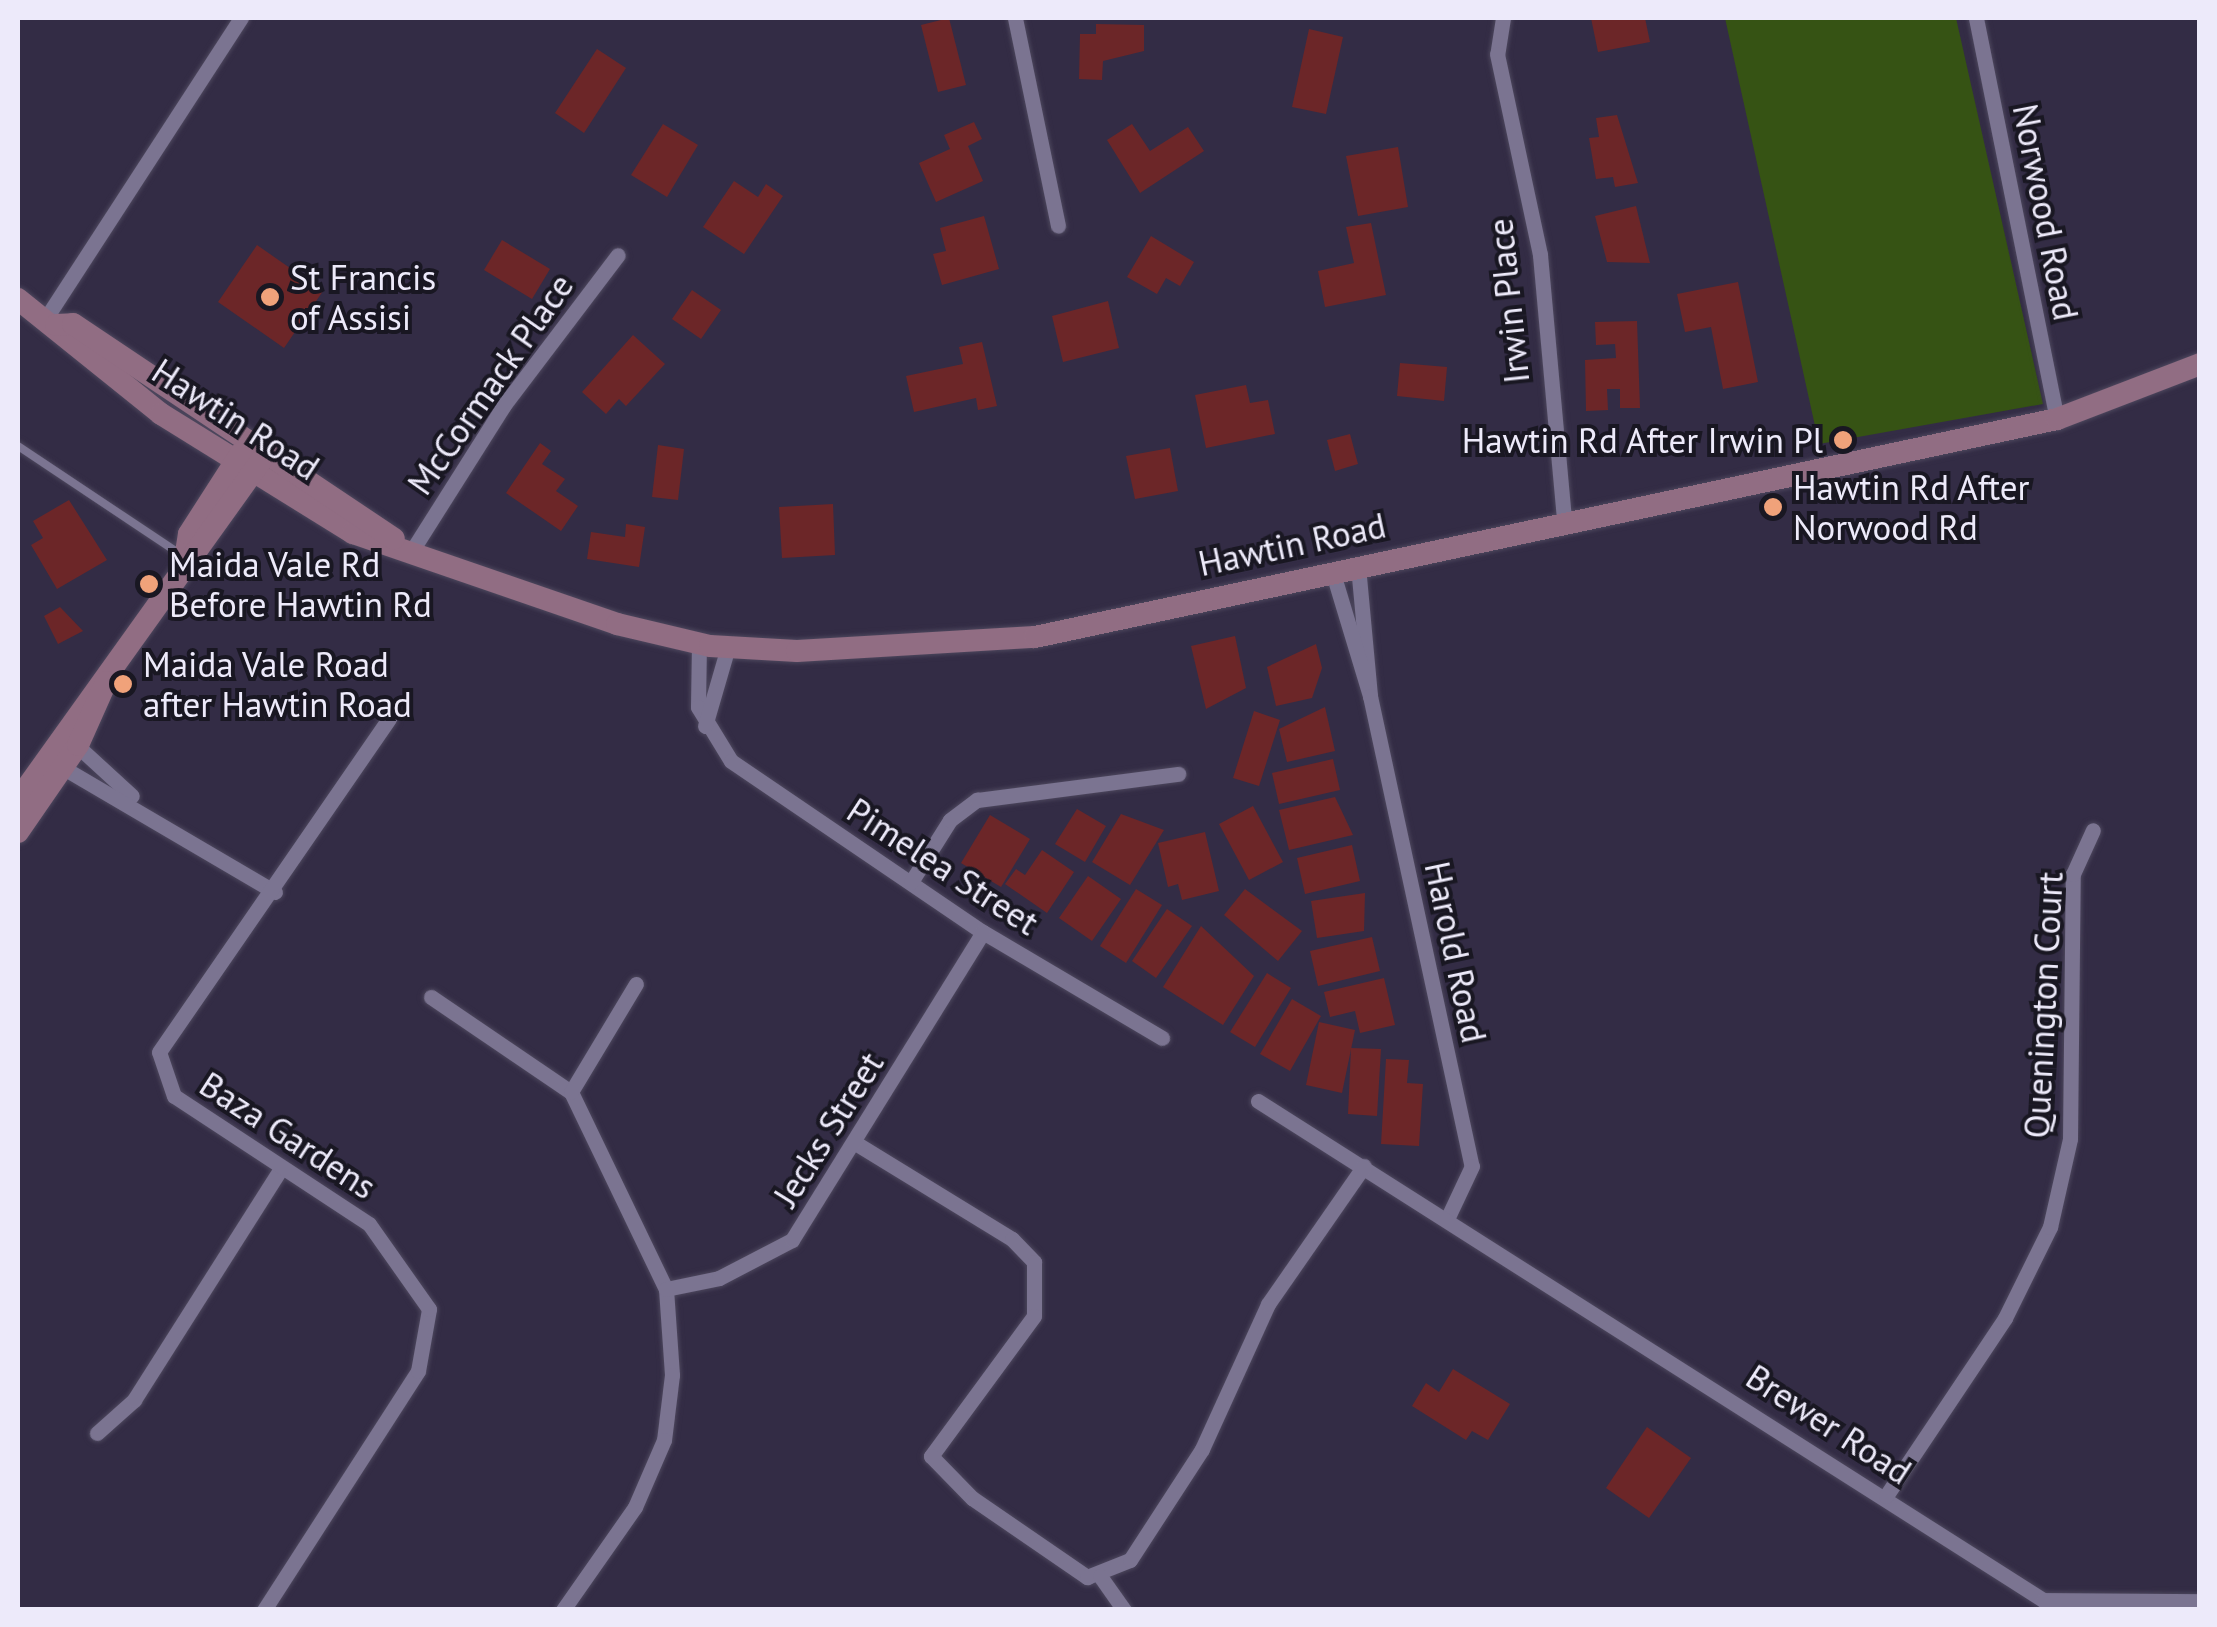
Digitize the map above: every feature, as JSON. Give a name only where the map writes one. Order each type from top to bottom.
[{"type":"main road","name":"Hawtin Road","points":[[18,299],[51,322],[66,344],[243,469],[353,533],[405,545],[546,602],[699,643],[880,653],[1035,637],[1332,570],[2056,418],[2200,364]]},
{"type":"main road","name":"Hawtin Road","points":[[51,322],[73,324],[405,545]]},
{"type":"main road","points":[[18,832],[54,762],[110,670],[259,445]]},
{"type":"main road","points":[[18,800],[54,762]]},
{"type":"street","points":[[51,322],[241,18]]},
{"type":"street","points":[[1015,18],[1058,226]]},
{"type":"street","name":"Irwin Place","points":[[1502,18],[1498,54],[1540,255],[1564,521]]},
{"type":"street","name":"Norwood Road","points":[[1976,18],[2056,418]]},
{"type":"street","name":"McCormack Place","points":[[405,545],[504,405],[618,255]]},
{"type":"street","name":"Harold Road","points":[[1358,566],[1370,696]]},
{"type":"street","name":"Harold Road","points":[[1332,570],[1370,696],[1472,1166],[1448,1217]]},
{"type":"street","points":[[699,643],[705,726]]},
{"type":"street","points":[[705,726],[728,647]]},
{"type":"street","name":"Baza Gardens","points":[[264,1610],[418,1371],[431,1324],[423,1292],[380,1234],[174,1096],[159,1060],[176,1019],[275,892],[389,719]]},
{"type":"street","name":"Pimelea Street","points":[[705,726],[730,761],[984,932],[1162,1038]]},
{"type":"street","points":[[70,739],[142,806]]},
{"type":"street","points":[[54,762],[142,806],[275,892]]},
{"type":"street","points":[[910,882],[950,820],[977,800],[1178,774]]},
{"type":"street","name":"Quenington Court","points":[[1886,1496],[2005,1318],[2050,1227],[2070,1139],[2073,874],[2093,830]]},
{"type":"street","name":"Jecks Street","points":[[666,1289],[719,1278],[792,1240],[856,1144],[984,932]]},
{"type":"street","points":[[571,1092],[636,984]]},
{"type":"street","points":[[431,997],[571,1092],[666,1289],[672,1375],[664,1440],[635,1507],[563,1610]]},
{"type":"street","name":"Brewer Road","points":[[1258,1101],[1886,1496],[2040,1605],[2200,1601]]},
{"type":"street","points":[[856,1144],[1012,1238],[1034,1262],[1034,1316],[931,1456],[972,1498],[1086,1578],[1100,1576],[1130,1560],[1192,1465],[1268,1304],[1364,1166]]},
{"type":"street","points":[[97,1433],[134,1400],[281,1168]]},
{"type":"street","points":[[1100,1576],[1124,1610]]},
{"type":"lane","points":[[18,446],[184,559]]},
{"type":"green space","points":[[1725,18],[1956,18],[2043,404],[1819,444]]},
{"type":"building","points":[[949,18],[966,85],[938,92],[921,25]]},
{"type":"building","points":[[1591,18],[1645,18],[1650,42],[1598,52]]},
{"type":"building","points":[[1096,24],[1144,25],[1144,51],[1103,61],[1102,80],[1079,79],[1080,34],[1096,34]]},
{"type":"building","points":[[1309,29],[1343,37],[1326,114],[1292,107]]},
{"type":"building","points":[[597,49],[626,68],[584,133],[555,113]]},
{"type":"building","points":[[1617,115],[1638,183],[1615,187],[1613,177],[1596,179],[1589,138],[1599,137],[1596,118]]},
{"type":"building","points":[[974,122],[982,139],[968,146],[983,181],[936,202],[919,163],[950,149],[944,135]]},
{"type":"building","points":[[663,124],[698,145],[667,197],[631,175]]},
{"type":"building","points":[[1132,124],[1150,151],[1188,127],[1204,151],[1140,193],[1107,140]]},
{"type":"building","points":[[1398,147],[1408,207],[1358,216],[1346,156]]},
{"type":"building","points":[[734,181],[758,197],[766,184],[783,196],[744,254],[703,227]]},
{"type":"building","points":[[1636,206],[1650,263],[1607,262],[1595,216]]},
{"type":"building","points":[[984,216],[999,269],[942,285],[933,254],[946,251],[940,228]]},
{"type":"building","points":[[1371,223],[1386,295],[1325,307],[1318,271],[1354,263],[1346,227]]},
{"type":"building","points":[[1151,236],[1194,262],[1180,286],[1166,278],[1157,294],[1127,277]]},
{"type":"building","points":[[502,240],[550,269],[532,299],[484,270]]},
{"type":"building","name":"St Francis of Assisi","points":[[257,245],[323,291],[284,348],[218,302]]},
{"type":"building","points":[[1738,282],[1758,382],[1723,389],[1711,327],[1685,332],[1677,294]]},
{"type":"building","points":[[692,290],[721,310],[701,339],[672,319]]},
{"type":"building","points":[[1108,301],[1119,348],[1063,362],[1052,316]]},
{"type":"building","points":[[1637,321],[1640,408],[1620,408],[1620,389],[1607,389],[1608,410],[1586,411],[1585,360],[1616,358],[1615,344],[1596,345],[1595,322]]},
{"type":"building","points":[[633,335],[665,364],[626,406],[619,399],[606,414],[582,392]]},
{"type":"building","points":[[982,342],[997,406],[978,410],[976,398],[914,412],[906,376],[963,364],[959,347]]},
{"type":"building","points":[[1400,363],[1447,367],[1444,401],[1397,396]]},
{"type":"building","points":[[1246,385],[1250,403],[1268,400],[1275,434],[1206,448],[1195,395]]},
{"type":"building","points":[[1350,434],[1358,464],[1335,471],[1327,440]]},
{"type":"building","points":[[540,443],[551,451],[542,464],[565,479],[556,491],[578,506],[561,531],[506,493]]},
{"type":"building","points":[[658,445],[684,449],[678,500],[652,497]]},
{"type":"building","points":[[1170,448],[1178,491],[1135,499],[1126,456]]},
{"type":"building","points":[[69,500],[107,560],[57,589],[31,545],[43,538],[33,521]]},
{"type":"building","points":[[833,504],[835,555],[782,558],[779,507]]},
{"type":"building","points":[[626,524],[645,527],[639,567],[587,559],[591,532],[625,537]]},
{"type":"building","points":[[60,607],[83,631],[58,644],[44,616]]},
{"type":"building","points":[[1235,636],[1246,688],[1206,709],[1191,646]]},
{"type":"building","points":[[1316,644],[1322,668],[1312,698],[1276,706],[1267,667]]},
{"type":"building","points":[[1325,707],[1335,751],[1287,762],[1279,729]]},
{"type":"building","points":[[1254,711],[1280,720],[1259,786],[1233,778]]},
{"type":"building","points":[[1333,759],[1340,790],[1279,804],[1272,773]]},
{"type":"building","points":[[1335,797],[1353,835],[1289,850],[1279,810]]},
{"type":"building","points":[[1253,806],[1283,862],[1249,880],[1219,824]]},
{"type":"building","points":[[1077,809],[1106,826],[1085,862],[1055,844]]},
{"type":"building","points":[[1121,814],[1164,830],[1130,885],[1092,862]]},
{"type":"building","points":[[990,815],[1030,839],[1001,887],[961,863]]},
{"type":"building","points":[[1205,832],[1219,891],[1182,900],[1178,884],[1168,887],[1158,843]]},
{"type":"building","points":[[1352,845],[1360,881],[1305,894],[1297,858]]},
{"type":"building","points":[[1042,850],[1074,872],[1047,913],[1005,884],[1016,869],[1025,875]]},
{"type":"building","points":[[1088,876],[1121,899],[1092,941],[1059,918]]},
{"type":"building","points":[[1136,889],[1162,905],[1126,963],[1100,946]]},
{"type":"building","points":[[1245,889],[1302,931],[1278,961],[1224,915]]},
{"type":"building","points":[[1365,893],[1364,931],[1317,938],[1311,901]]},
{"type":"building","points":[[1167,909],[1192,926],[1156,978],[1132,961]]},
{"type":"building","points":[[1201,926],[1254,976],[1223,1025],[1163,987]]},
{"type":"building","points":[[1372,937],[1380,971],[1318,986],[1310,951]]},
{"type":"building","points":[[1267,973],[1291,988],[1255,1047],[1230,1032]]},
{"type":"building","points":[[1384,978],[1395,1025],[1360,1033],[1355,1011],[1330,1017],[1324,992]]},
{"type":"building","points":[[1292,999],[1321,1016],[1290,1071],[1260,1054]]},
{"type":"building","points":[[1319,1022],[1355,1030],[1342,1093],[1306,1085]]},
{"type":"building","points":[[1351,1048],[1381,1049],[1377,1116],[1348,1114]]},
{"type":"building","points":[[1386,1059],[1409,1060],[1407,1083],[1423,1084],[1419,1146],[1381,1144]]},
{"type":"building","points":[[1453,1369],[1510,1404],[1488,1440],[1472,1431],[1466,1440],[1412,1406],[1426,1383],[1439,1392]]},
{"type":"building","points":[[1647,1427],[1691,1458],[1649,1518],[1606,1488]]},
{"type":"place","name":"St Francis of Assisi","points":[[270,297]]},
{"type":"place","name":"Hawtin Rd After Irwin Pl","points":[[1843,440]]},
{"type":"place","name":"Hawtin Rd After Norwood Rd","points":[[1773,507]]},
{"type":"place","name":"Maida Vale Rd Before Hawtin Rd","points":[[149,584]]},
{"type":"place","name":"Maida Vale Road after Hawtin Road","points":[[123,684]]}]
